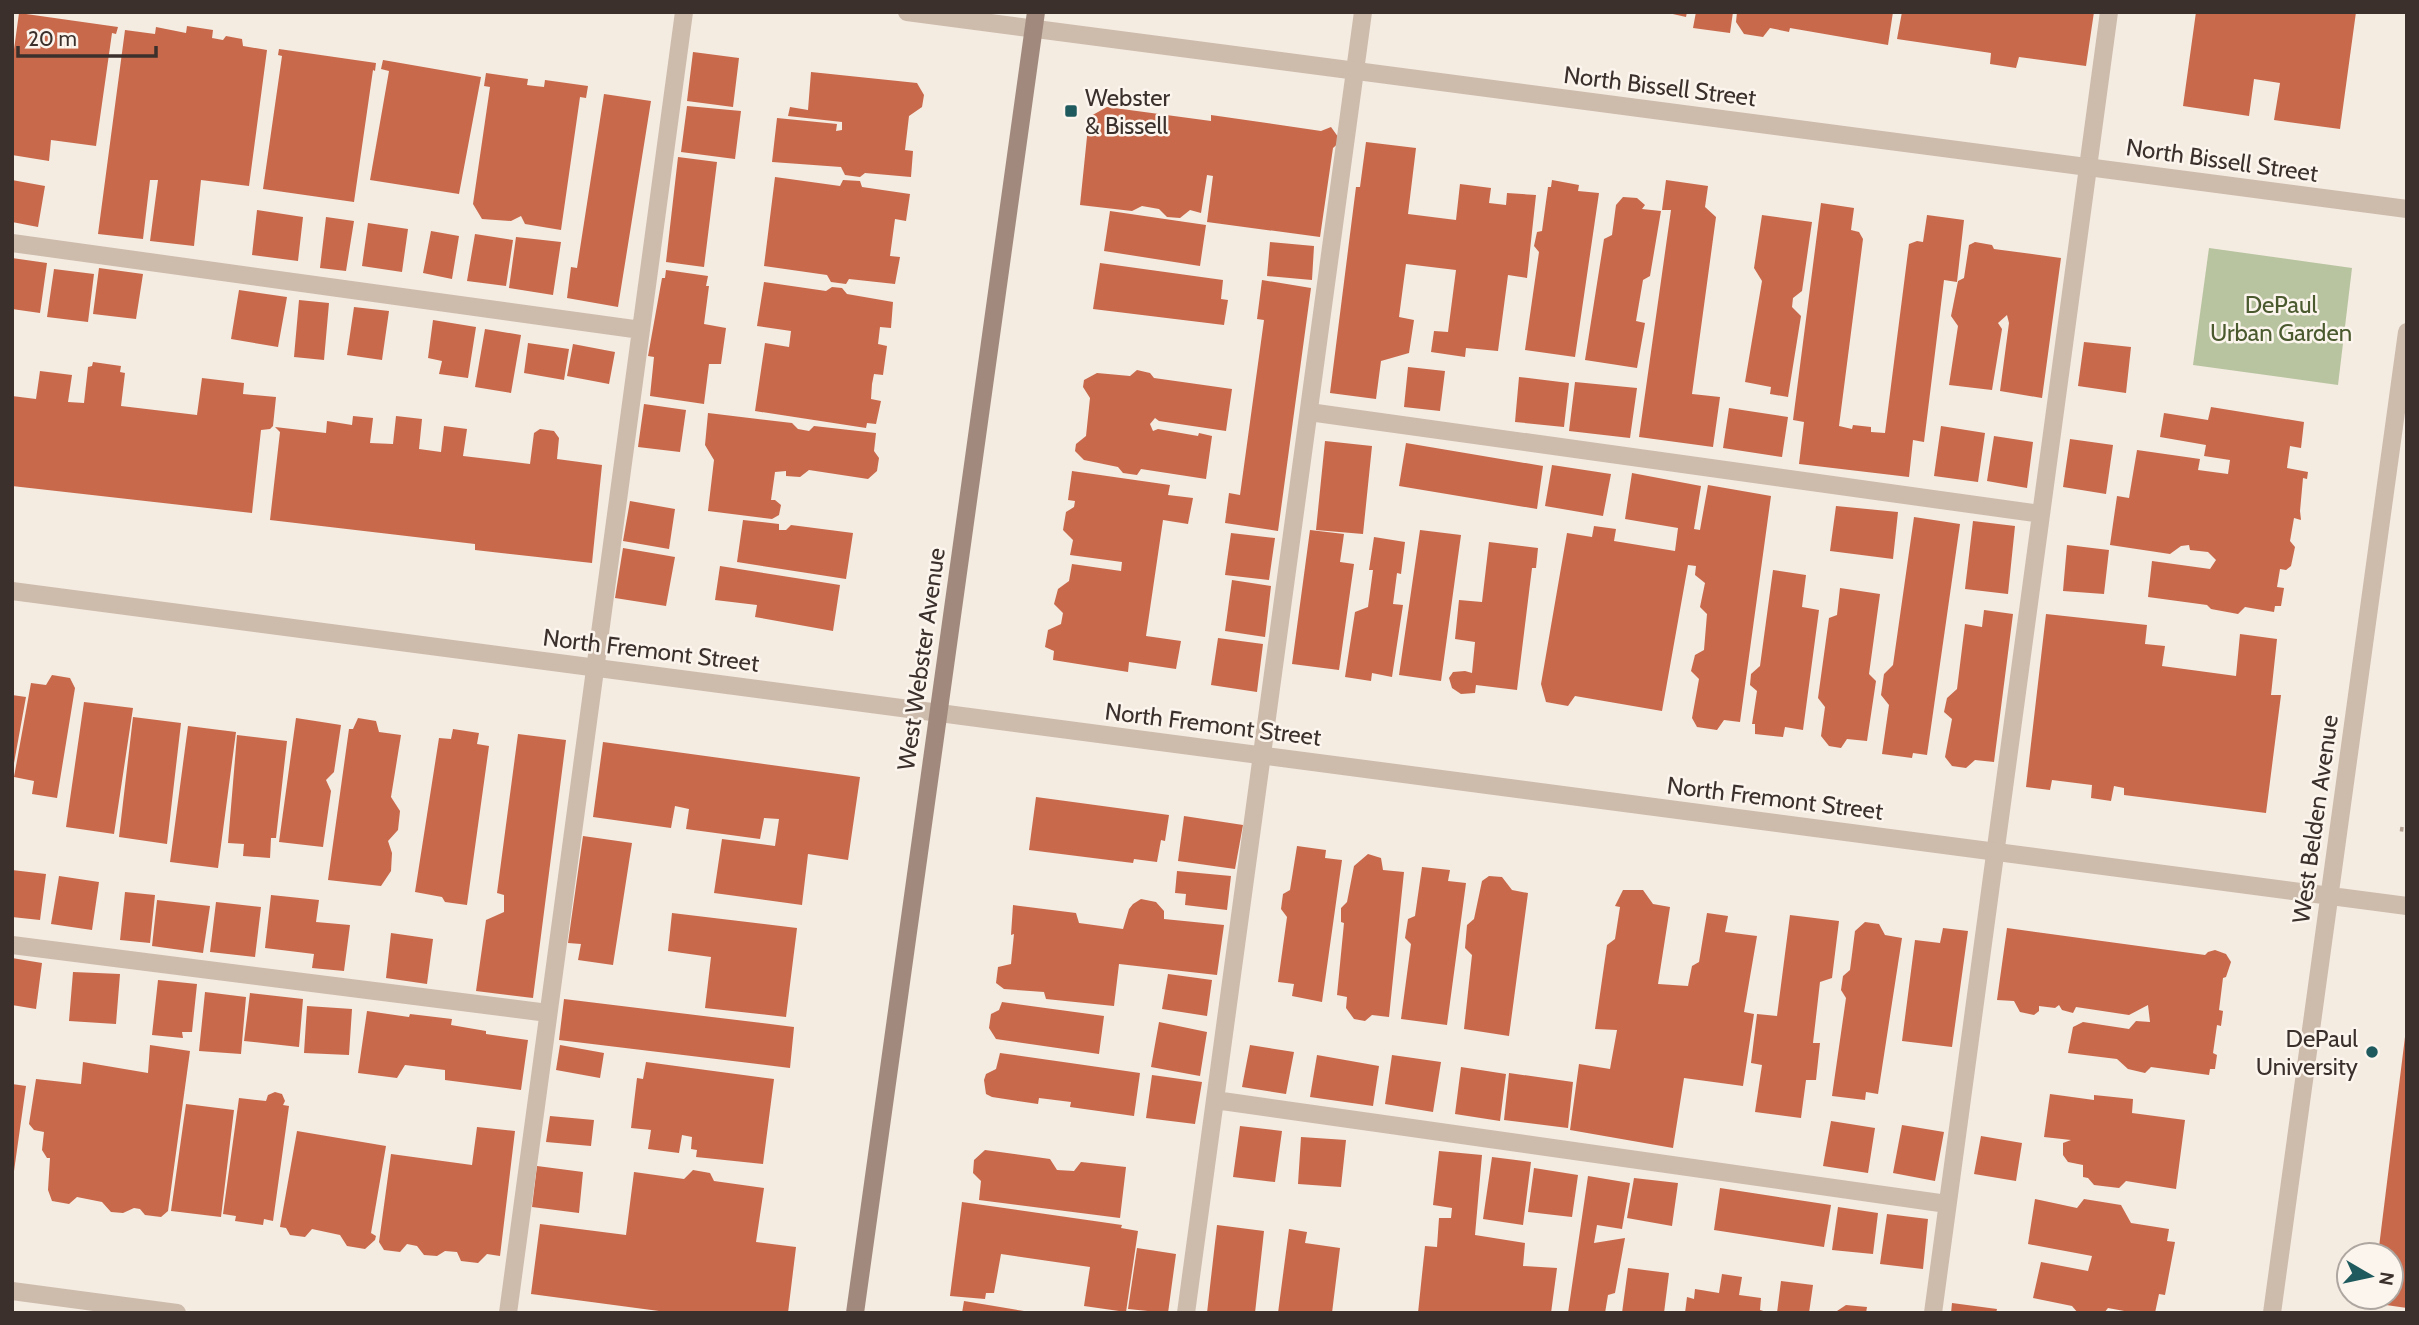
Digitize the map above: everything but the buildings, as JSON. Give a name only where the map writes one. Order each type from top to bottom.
[{"type":"street","points":[[508,1313],[684,12]]},
{"type":"street","name":"North Bissell Street","points":[[907,12],[1035,21],[1355,71],[2407,209]]},
{"type":"street","points":[[1186,1313],[1363,12]]},
{"type":"street","points":[[1933,1313],[2109,12]]},
{"type":"street","name":"West Webster Avenue","points":[[855,1313],[1035,21]]},
{"type":"street","points":[[12,243],[641,330]]},
{"type":"street","name":"West Belden Avenue","points":[[2272,1313],[2407,332]]},
{"type":"street","points":[[1309,412],[2041,513]]},
{"type":"street","name":"North Fremont Street","points":[[12,591],[2407,906]]},
{"type":"street","points":[[12,945],[548,1013]]},
{"type":"street","points":[[1214,1100],[1947,1204]]},
{"type":"street","points":[[12,1291],[177,1313]]},
{"type":"path","points":[[2400,829],[2407,830]]},
{"type":"green space","name":"DePaul Urban Garden","points":[[2209,248],[2352,268],[2338,385],[2193,365]]},
{"type":"place","name":"Webster & Bissell","points":[[1071,111]]},
{"type":"place","name":"DePaul University","points":[[2372,1052]]}]
